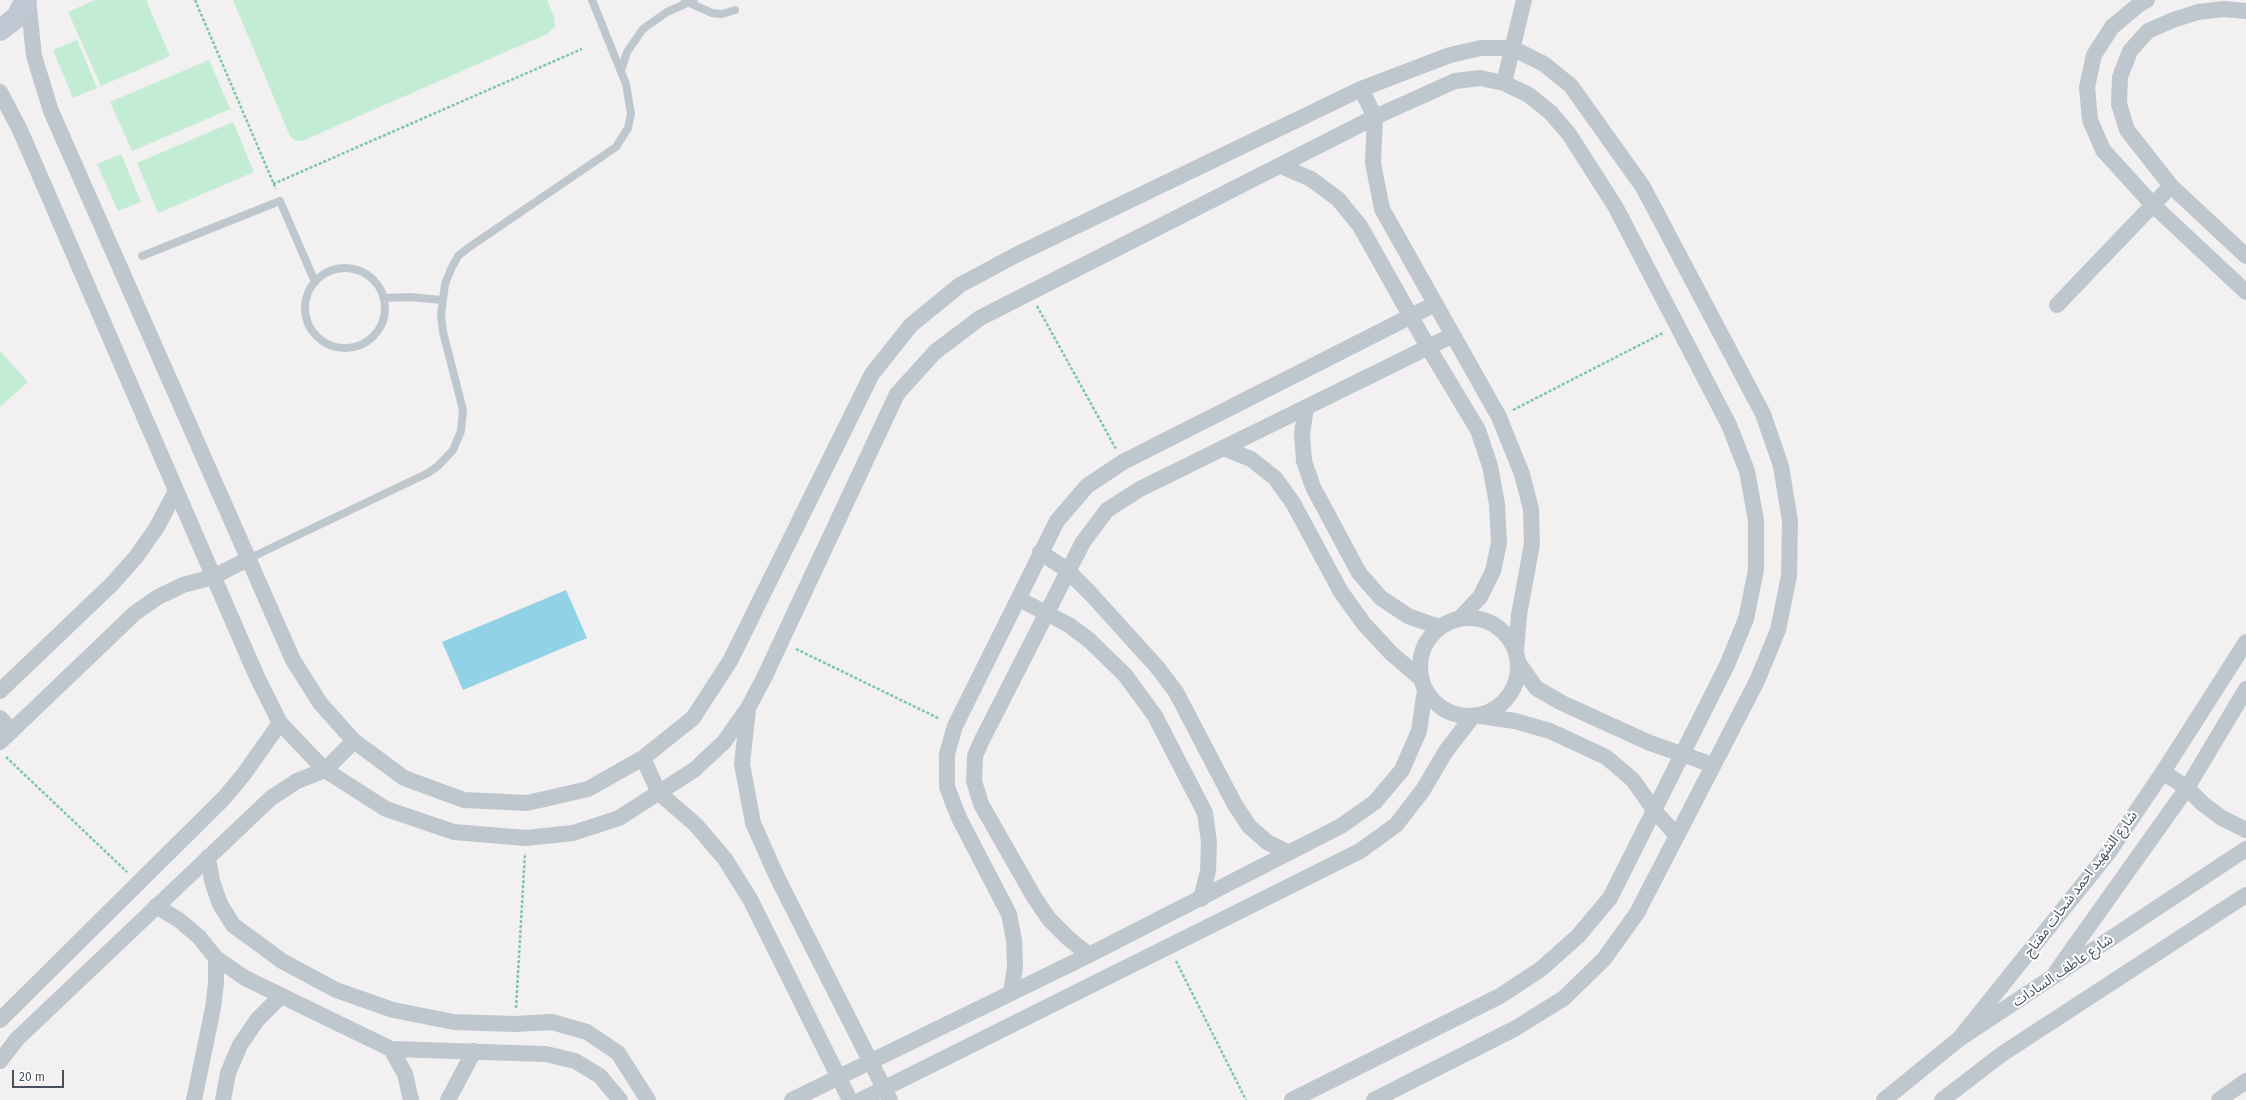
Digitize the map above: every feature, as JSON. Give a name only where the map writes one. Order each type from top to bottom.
[{"type":"street","points":[[0,30],[17,17],[27,0]]},
{"type":"street","points":[[27,0],[34,56],[51,111],[293,660],[320,703],[354,741],[404,778],[464,800],[527,803],[588,789],[643,758],[693,718],[730,661],[872,374],[911,325],[960,285],[1002,263],[1361,89],[1450,55],[1481,48],[1512,48],[1544,64],[1572,86],[1643,187],[1763,414],[1781,466],[1790,520],[1789,576],[1778,630],[1757,681],[1637,913],[1604,959],[1564,998],[1516,1028],[1374,1100]]},
{"type":"street","points":[[1504,83],[1524,0]]},
{"type":"street","points":[[2147,0],[2137,6],[2112,27],[2094,55],[2087,87],[2090,120],[2103,150],[2153,205],[2246,292]]},
{"type":"street","points":[[2246,10],[2224,9],[2198,12],[2173,20],[2148,31],[2130,51],[2120,77],[2119,104],[2127,130],[2171,186],[2246,256]]},
{"type":"street","points":[[0,92],[20,130],[213,577],[257,677],[280,723],[325,770],[386,809],[454,832],[526,838],[573,833],[619,818],[694,770],[724,742],[748,708],[781,642],[898,394],[940,348],[980,318],[1030,294],[1375,117],[1455,81],[1480,78],[1504,83],[1529,95],[1551,112],[1569,134],[1616,206],[1729,424],[1747,471],[1756,520],[1756,570],[1746,619],[1727,665],[1610,898],[1578,936],[1541,969],[1500,996],[1292,1100]]},
{"type":"street","points":[[861,1100],[887,1094],[1168,947],[1360,851],[1396,825],[1423,790],[1446,751],[1476,716],[1496,709],[1509,696],[1517,680],[1519,615],[1532,544],[1531,509],[1522,474],[1499,417],[1382,209],[1373,163],[1375,117],[1361,89]]},
{"type":"street","points":[[792,1100],[1089,955],[1341,826],[1375,802],[1402,770],[1419,731],[1422,684],[1420,659],[1426,641],[1439,627],[1460,618],[1480,597],[1493,571],[1499,543],[1497,504],[1490,466],[1478,430],[1428,346],[1360,226],[1338,199],[1311,179],[1281,166]]},
{"type":"street","points":[[2057,305],[2171,186]]},
{"type":"street","points":[[1011,993],[1015,967],[1014,940],[1009,914],[959,818],[947,787],[947,754],[955,726],[1019,599],[1040,552],[1057,521],[1087,486],[1123,462],[1435,304]]},
{"type":"street","points":[[1089,955],[1068,938],[1049,919],[1034,897],[981,804],[974,781],[975,756],[977,750],[1047,613],[1067,570],[1083,542],[1107,510],[1140,489],[1452,335]]},
{"type":"street","points":[[1306,407],[1302,434],[1304,461],[1313,487],[1359,573],[1381,598],[1403,612],[1439,627]]},
{"type":"street","points":[[1223,448],[1251,459],[1275,478],[1293,503],[1341,592],[1364,624],[1422,684],[1433,701],[1445,710],[1459,715],[1515,721],[1550,730],[1606,757],[1633,780],[1654,810],[1677,836]]},
{"type":"street","points":[[0,691],[112,584],[136,557],[157,527],[176,491]]},
{"type":"street","points":[[1040,552],[1067,570],[1135,642],[1176,692],[1236,805],[1249,826],[1267,842],[1289,853]]},
{"type":"street","points":[[3,749],[12,731],[136,613],[158,597],[183,585],[213,577],[248,559]]},
{"type":"street","points":[[1019,599],[1069,625],[1089,640],[1125,675],[1155,716],[1205,814],[1209,842],[1208,871],[1201,899]]},
{"type":"street","points":[[1460,618],[1477,618],[1494,624],[1507,636],[1536,688],[1562,703],[1618,730],[1713,765]]},
{"type":"street","name":"شارع الشهيد احمد شحات مفتاح","points":[[1959,1039],[2109,852],[2164,772],[2246,642]]},
{"type":"street","name":"شارع الشهيد احمد شحات مفتاح","points":[[2049,981],[2186,788],[2246,689]]},
{"type":"street","points":[[748,708],[742,764],[753,823],[777,877],[887,1094]]},
{"type":"street","points":[[0,718],[12,731]]},
{"type":"street","points":[[0,1020],[224,798],[244,774],[280,723]]},
{"type":"street","points":[[0,1061],[17,1040],[271,798],[297,781],[325,770],[354,741]]},
{"type":"street","points":[[643,758],[659,793],[695,824],[725,859],[750,899],[850,1100]]},
{"type":"street","points":[[2164,772],[2222,818],[2246,830]]},
{"type":"street","name":"شارع عاطف السادات","points":[[1884,1100],[1959,1039],[2049,981],[2246,849]]},
{"type":"street","points":[[208,857],[212,881],[220,904],[233,925],[282,961],[336,990],[393,1010],[454,1022],[515,1024],[552,1022],[587,1032],[618,1053],[648,1100]]},
{"type":"street","points":[[1942,1100],[2002,1054],[2246,895]]},
{"type":"street","points":[[156,906],[179,920],[200,937],[216,958],[245,978],[280,997],[391,1048],[546,1054],[575,1061],[600,1076],[620,1100]]},
{"type":"street","points":[[194,1100],[213,1008],[216,983],[216,958]]},
{"type":"street","points":[[223,1100],[228,1073],[240,1045],[257,1020],[280,997]]},
{"type":"street","points":[[391,1048],[404,1074],[411,1100]]},
{"type":"street","points":[[448,1100],[474,1051]]},
{"type":"street","points":[[2219,1100],[2241,1090]]},
{"type":"lane","points":[[248,559],[428,473],[442,463],[453,450],[461,431],[463,410],[443,332],[441,300],[451,269],[458,256],[468,248],[616,147],[623,138],[631,114],[630,101],[621,71],[592,0]]},
{"type":"lane","points":[[621,71],[627,52],[643,29],[667,12],[688,1],[717,14],[735,10]]},
{"type":"lane","points":[[142,256],[280,201],[315,282]]},
{"type":"lane","points":[[345,268],[359,270],[370,277],[379,286],[384,298],[385,311],[382,324],[375,335],[365,343],[353,347],[340,348],[322,340],[308,325],[305,312],[306,299],[320,276],[332,270],[345,268]]},
{"type":"lane","points":[[384,298],[410,297],[441,300]]},
{"type":"path","points":[[196,0],[280,201]]},
{"type":"path","points":[[273,184],[582,49]]},
{"type":"path","points":[[1030,294],[1123,462]]},
{"type":"path","points":[[1499,417],[1678,326]]},
{"type":"path","points":[[781,642],[955,726]]},
{"type":"path","points":[[3,749],[138,883]]},
{"type":"path","points":[[515,1024],[526,838]]},
{"type":"path","points":[[1168,947],[1246,1100]]},
{"type":"green space","points":[[95,0],[146,0],[170,56],[101,86],[68,12]]},
{"type":"green space","points":[[233,0],[547,0],[554,17],[555,26],[549,33],[302,141],[296,141],[290,136]]},
{"type":"green space","points":[[77,40],[97,88],[73,98],[53,50]]},
{"type":"green space","points":[[209,60],[230,109],[132,151],[110,102]]},
{"type":"green space","points":[[233,122],[254,172],[158,213],[137,163]]},
{"type":"green space","points":[[121,154],[141,202],[118,211],[97,164]]},
{"type":"green space","points":[[0,351],[28,382],[0,407]]},
{"type":"water","points":[[566,590],[587,638],[463,690],[442,642]]}]
